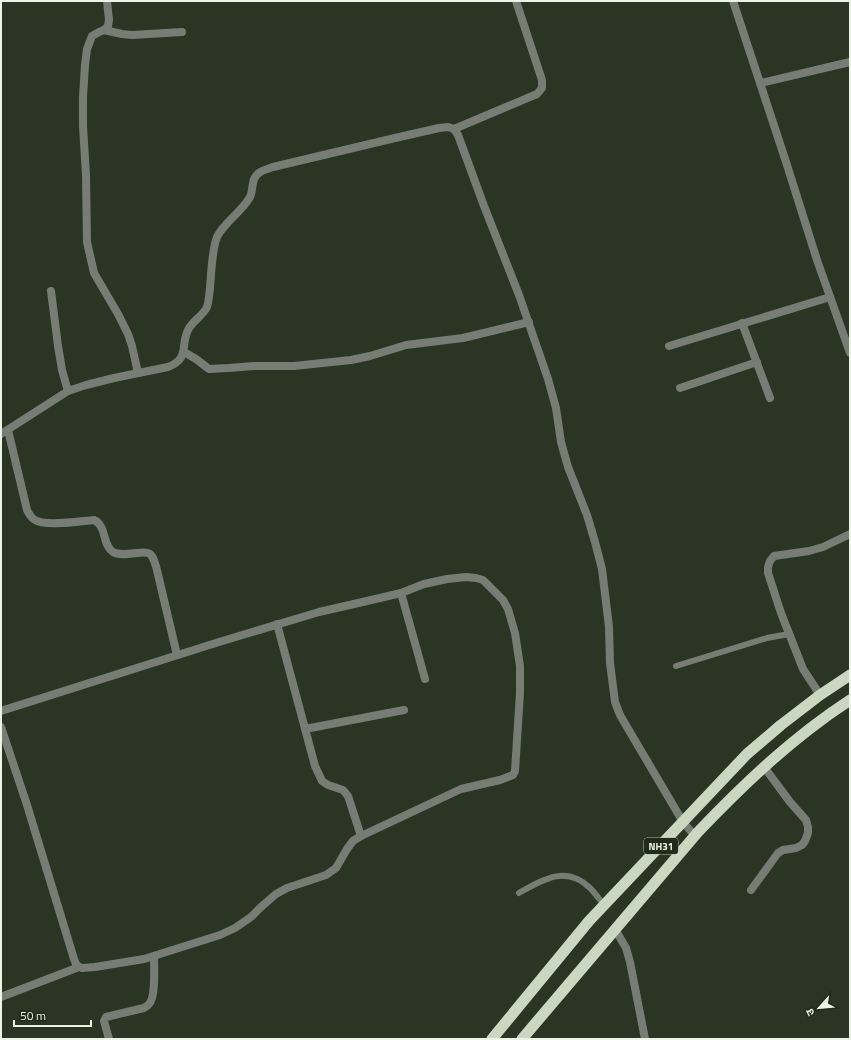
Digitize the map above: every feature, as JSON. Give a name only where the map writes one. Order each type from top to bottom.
[{"type":"highway","name":"NH31","points":[[492,1039],[589,921],[747,754],[780,725],[850,675]]},
{"type":"highway","name":"NH31","points":[[522,1039],[694,836],[727,802],[784,749],[850,700]]},
{"type":"street","points":[[107,1],[109,20],[108,26],[104,30],[92,36],[87,49],[85,65],[83,126],[86,175],[87,242],[94,273],[128,334],[138,373]]},
{"type":"street","points":[[454,129],[537,94],[542,88],[542,80],[516,1]]},
{"type":"street","points":[[734,1],[830,297],[850,353]]},
{"type":"street","points":[[104,30],[132,35],[182,32]]},
{"type":"street","points":[[761,83],[850,62]]},
{"type":"street","points":[[177,655],[156,566],[150,554],[145,552],[124,554],[112,551],[105,540],[99,522],[94,520],[50,523],[41,523],[36,521],[27,510],[4,432],[68,391],[86,385],[168,367],[174,365],[180,359],[184,352],[187,331],[192,323],[207,307],[214,247],[217,238],[222,229],[251,196],[253,182],[259,173],[273,167],[439,128],[448,127],[454,129],[463,147],[529,322],[556,408],[561,442],[568,467],[587,515],[602,569],[609,627],[610,663],[615,702],[620,715],[683,822],[694,836]]},
{"type":"street","points":[[51,291],[60,362],[68,391]]},
{"type":"street","points":[[669,346],[830,297]]},
{"type":"street","points":[[184,352],[209,369],[254,366],[294,366],[351,360],[406,345],[463,338],[529,322]]},
{"type":"street","points":[[742,323],[770,398]]},
{"type":"street","points":[[680,388],[757,362]]},
{"type":"street","points":[[820,695],[803,669],[788,634],[768,573],[768,567],[774,556],[810,551],[823,547],[850,534]]},
{"type":"street","points":[[1,711],[277,624],[319,612],[401,593],[424,584],[466,577],[483,580],[503,600],[508,609],[515,633],[520,666],[520,693],[515,771],[513,775],[461,789],[361,836],[353,841],[336,868],[326,875],[288,888],[276,894],[251,917],[220,935],[154,956],[95,967],[78,967],[1,997]]},
{"type":"street","points":[[401,593],[425,679]]},
{"type":"street","points":[[277,624],[318,774],[322,781],[328,785],[343,790],[348,796],[361,836]]},
{"type":"street","points":[[305,729],[404,710]]},
{"type":"street","points":[[1,727],[74,959],[78,967]]},
{"type":"street","points":[[751,890],[778,853],[783,850],[796,848],[802,845],[808,833],[806,820],[790,802],[764,767]]},
{"type":"street","points":[[615,929],[626,948],[630,962],[644,1039]]},
{"type":"street","points":[[109,1039],[104,1021],[106,1017],[144,1008],[152,1000],[154,956]]},
{"type":"lane","points":[[676,666],[768,638],[788,634]]},
{"type":"lane","points":[[519,893],[543,880],[556,876],[568,876],[578,880],[590,888],[604,905]]}]
